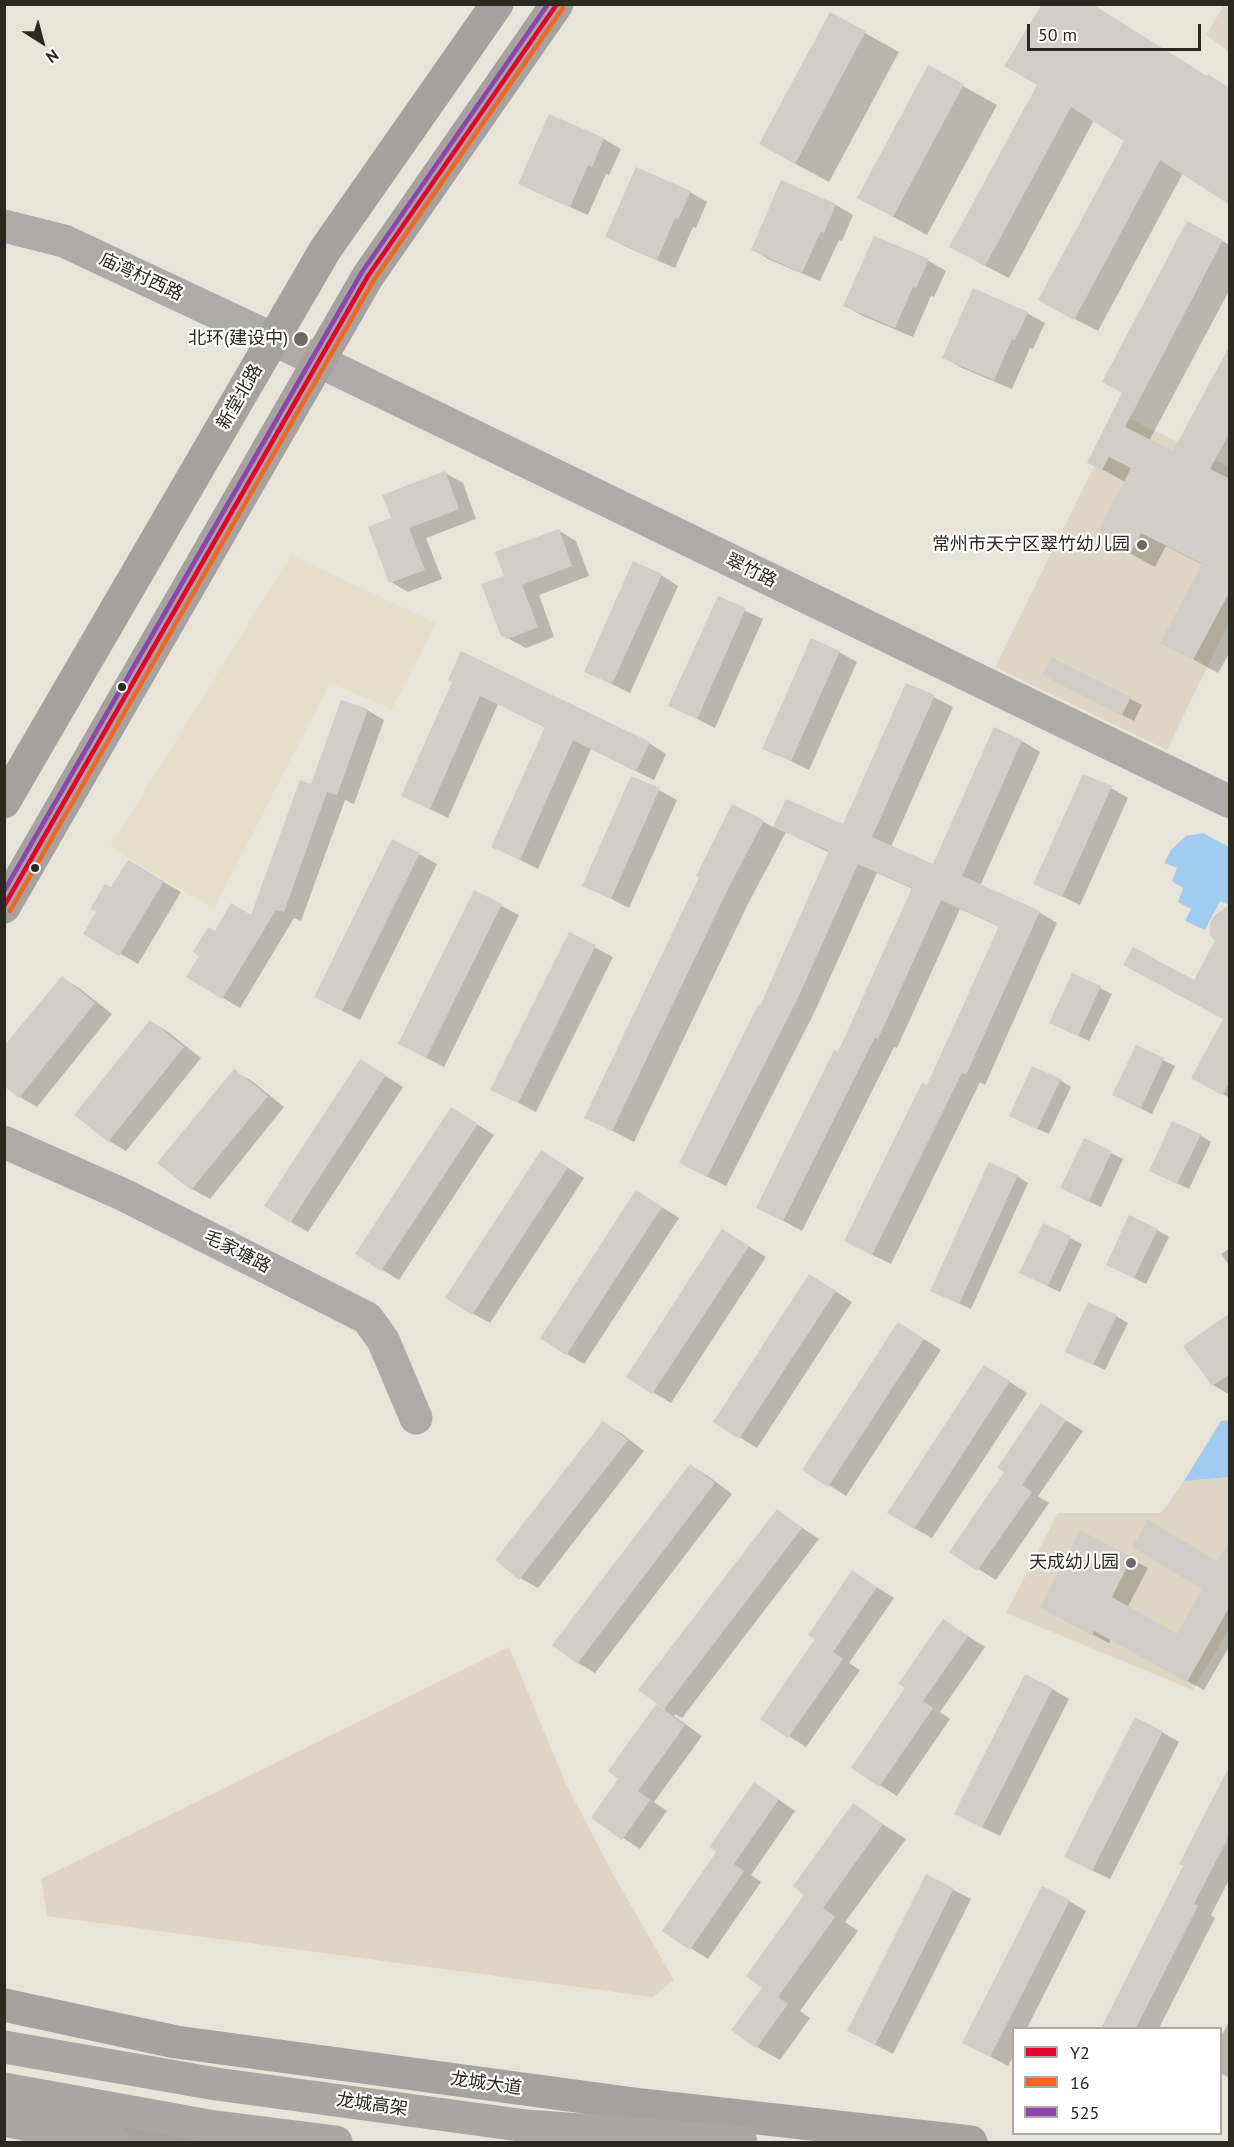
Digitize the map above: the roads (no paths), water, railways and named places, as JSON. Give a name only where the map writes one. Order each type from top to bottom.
[{"type":"highway","name":"龙城高架","points":[[4,2047],[216,2084],[527,2126],[741,2142]]},
{"type":"highway","points":[[4,2089],[209,2126],[336,2142]]},
{"type":"highway","points":[[8,2117],[113,2142]]},
{"type":"main road","name":"新堂北路","points":[[4,802],[325,250],[497,4]]},
{"type":"main road","points":[[4,907],[368,276],[557,4]]},
{"type":"main road","name":"龙城大道","points":[[4,2005],[176,2042],[642,2105],[971,2142]]},
{"type":"main road","points":[[8,2117],[188,2142]]},
{"type":"street","name":"庙湾村西路","points":[[4,226],[64,241],[273,339]]},
{"type":"street","name":"翠竹路","points":[[273,339],[1230,802]]},
{"type":"street","name":"毛家塘路","points":[[4,1142],[124,1195],[367,1318],[383,1340],[416,1418]]},
{"type":"water","points":[[1203,833],[1229,847],[1229,905],[1220,901],[1205,930],[1185,921],[1191,909],[1178,902],[1183,888],[1172,881],[1177,868],[1164,863],[1171,850],[1186,836]]},
{"type":"water","points":[[1229,1420],[1229,1477],[1184,1481],[1221,1421]]},
{"type":"place","name":"北环(建设中)","points":[[301,339]]},
{"type":"place","name":"常州市天宁区翠竹幼儿园","points":[[1142,545]]},
{"type":"place","name":"天成幼儿园","points":[[1131,1563]]}]
